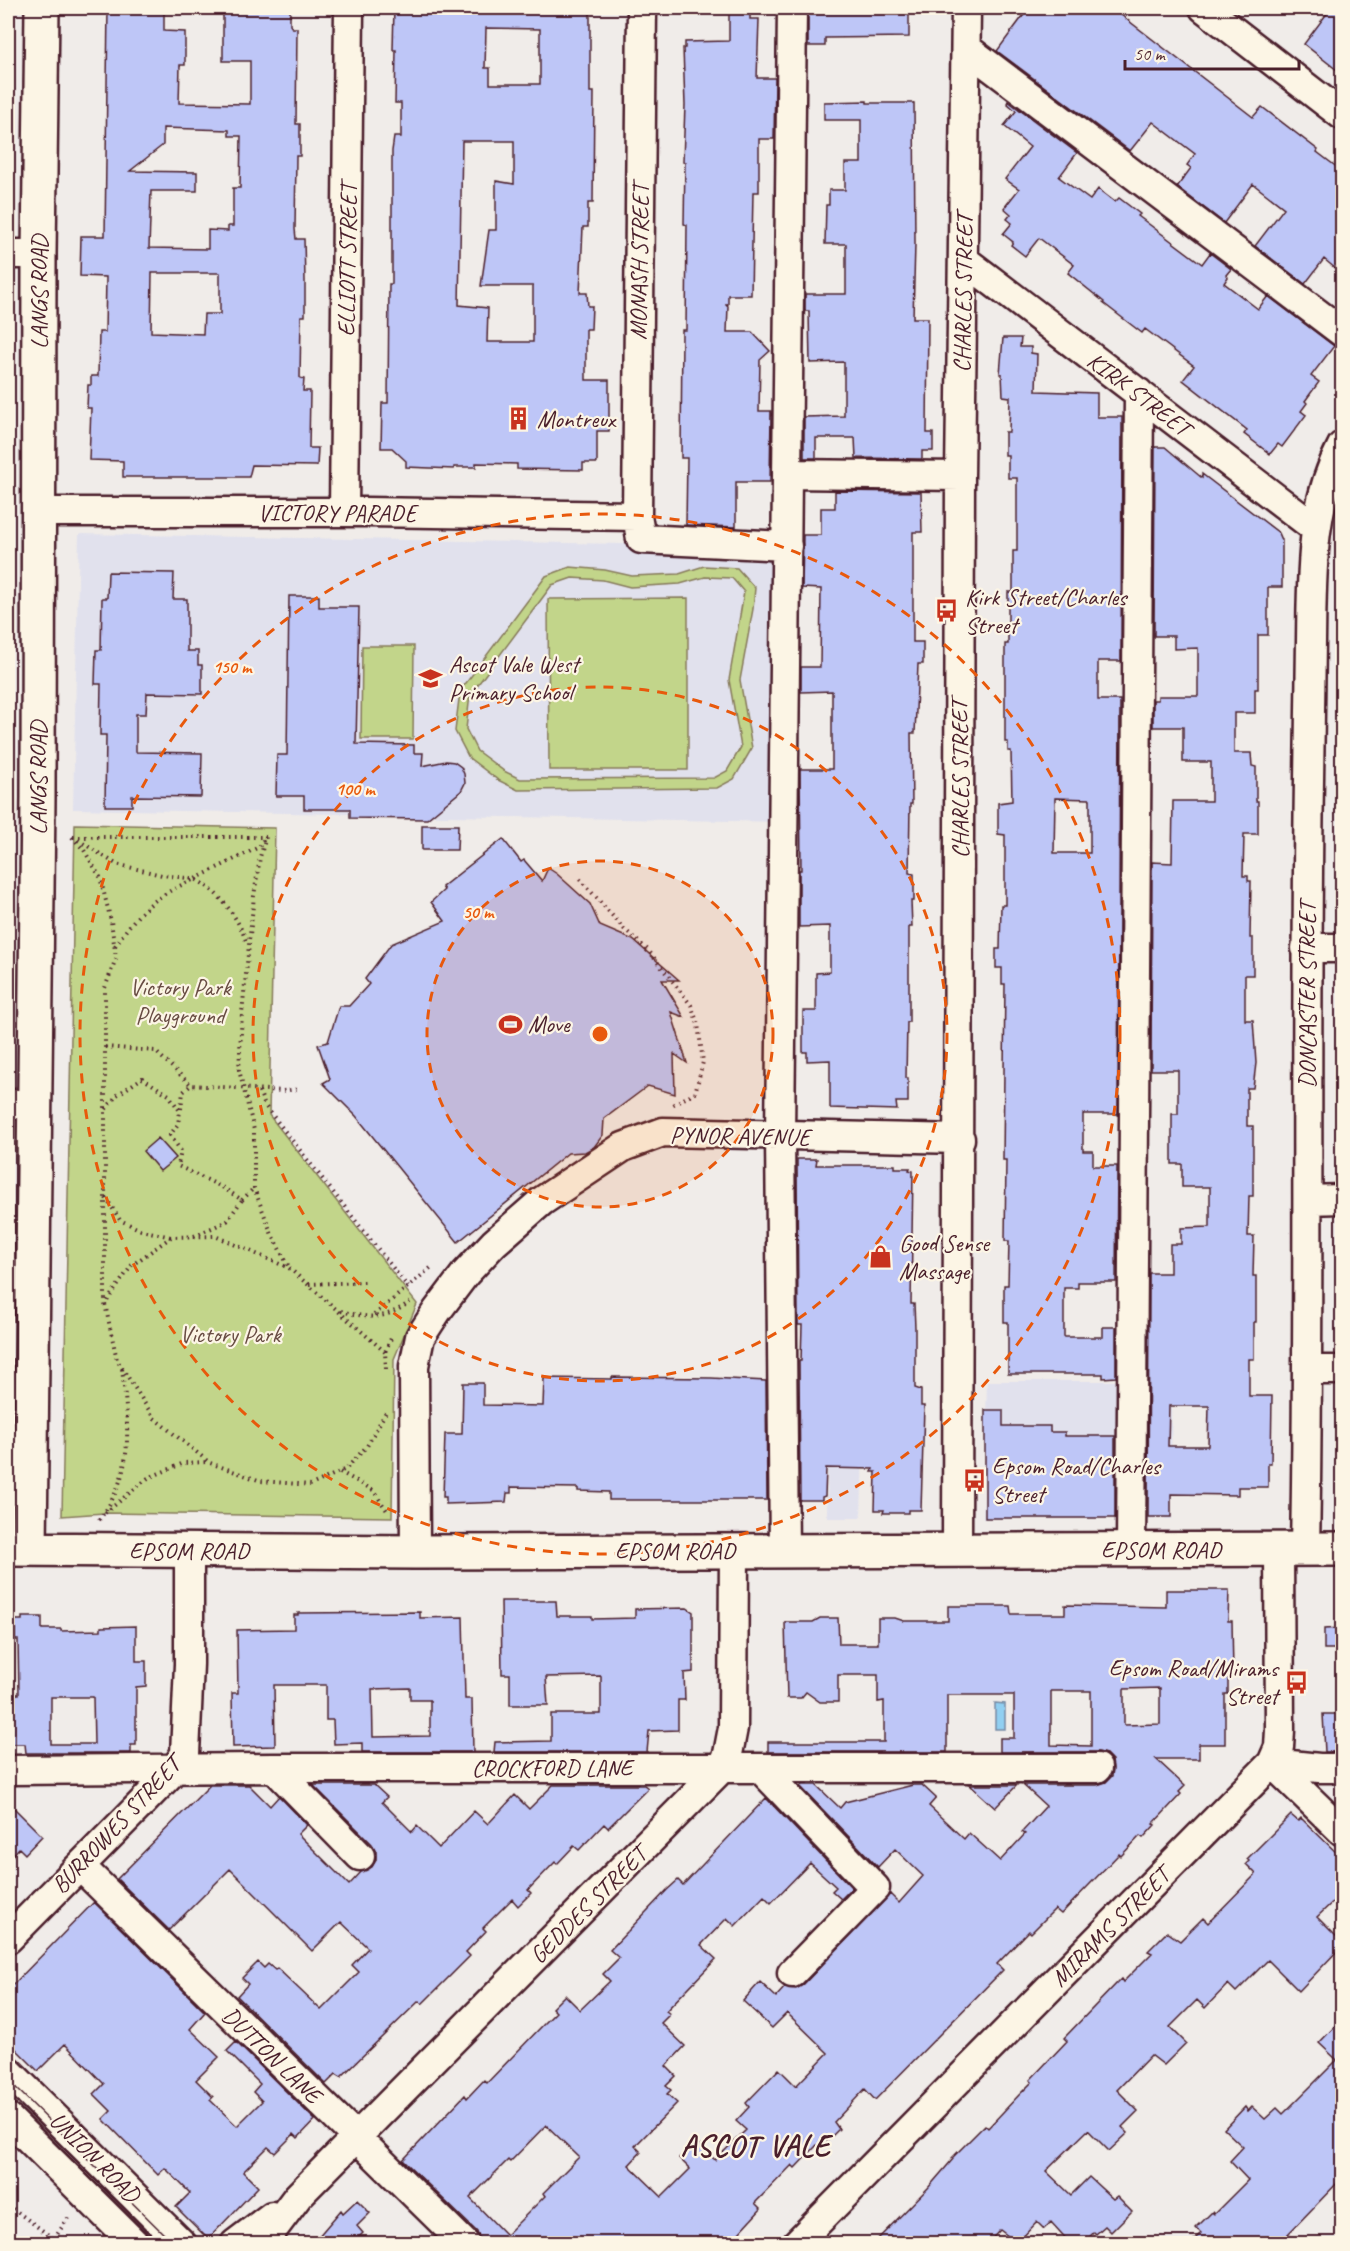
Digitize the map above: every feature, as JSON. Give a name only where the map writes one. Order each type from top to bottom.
[{"type":"main road","name":"LANGS ROAD","points":[[19,1549],[21,1104],[38,797],[38,512],[23,254],[42,8]]},
{"type":"main road","name":"EPSOM ROAD","points":[[19,1549],[415,1552],[1342,1549]]},
{"type":"street","name":"ELLIOTT STREET","points":[[344,512],[349,8]]},
{"type":"street","name":"MONASH STREET","points":[[637,516],[642,8]]},
{"type":"street","points":[[784,1551],[780,1136],[792,8]]},
{"type":"street","name":"CHARLES STREET","points":[[957,1551],[960,1138],[960,476],[966,8]]},
{"type":"street","points":[[1204,8],[1342,115]]},
{"type":"street","points":[[966,48],[1342,332]]},
{"type":"street","name":"KIRK STREET","points":[[963,259],[1316,529]]},
{"type":"street","points":[[1131,1551],[1139,393]]},
{"type":"street","name":"DONCASTER STREET","points":[[1292,1549],[1308,1370],[1306,948],[1312,572],[1320,500],[1330,468],[1342,446]]},
{"type":"street","points":[[787,474],[960,476]]},
{"type":"street","name":"VICTORY PARADE","points":[[38,512],[344,512],[637,516]]},
{"type":"street","points":[[637,516],[641,539],[787,546]]},
{"type":"street","points":[[1306,948],[1342,948]]},
{"type":"street","name":"PYNOR AVENUE","points":[[415,1552],[414,1366],[420,1337],[465,1274],[494,1243],[542,1201],[623,1148],[663,1132],[960,1138]]},
{"type":"street","points":[[1308,1200],[1342,1199]]},
{"type":"street","points":[[1308,1370],[1342,1370]]},
{"type":"street","name":"MIRAMS STREET","points":[[796,2244],[1272,1763],[1279,1747],[1292,1549]]},
{"type":"street","name":"BURROWES STREET","points":[[8,1939],[175,1769],[182,1759],[186,1747],[189,1664],[189,1551]]},
{"type":"street","name":"GEDDES STREET","points":[[262,2244],[298,2196],[722,1768],[728,1754],[733,1728],[734,1551]]},
{"type":"street","points":[[1272,1763],[1342,1768]]},
{"type":"street","points":[[1272,1763],[1342,1831]]},
{"type":"street","points":[[274,1768],[360,1856]]},
{"type":"street","name":"CROCKFORD LANE","points":[[8,1770],[1097,1768]]},
{"type":"street","points":[[761,1769],[874,1888],[792,1973]]},
{"type":"street","name":"DUTTON LANE","points":[[80,1866],[465,2244]]},
{"type":"street","name":"UNION ROAD","points":[[8,2071],[182,2244]]},
{"type":"street","name":"UNION ROAD","points":[[8,2118],[135,2244]]},
{"type":"street","name":"GEDDES STREET","points":[[235,2244],[298,2196]]},
{"type":"path","points":[[72,837],[266,837]]},
{"type":"path","points":[[72,837],[116,864],[162,875],[195,879],[208,885],[242,928],[248,948]]},
{"type":"path","points":[[72,837],[84,850],[100,877],[111,921],[116,958],[105,988],[105,1304],[117,1360],[154,1418],[208,1461],[261,1481],[310,1485],[346,1470],[367,1446],[387,1411],[387,1400]]},
{"type":"path","points":[[114,946],[142,910],[166,891],[259,847],[266,837]]},
{"type":"path","points":[[266,837],[257,876],[248,948],[239,1070],[254,1130],[254,1188],[272,1235],[289,1268]]},
{"type":"path","points":[[580,879],[624,928],[654,957],[691,1005],[698,1024],[703,1062],[695,1093],[662,1110]]},
{"type":"path","points":[[105,1047],[155,1051],[191,1085],[259,1091],[297,1089]]},
{"type":"path","points":[[105,1110],[117,1095],[142,1078],[169,1095],[180,1111]]},
{"type":"path","points":[[191,1085],[183,1092],[178,1124],[170,1135],[180,1151],[178,1166],[222,1187],[242,1200]]},
{"type":"path","points":[[259,1091],[265,1106],[408,1287]]},
{"type":"path","points":[[192,1237],[227,1221],[254,1188]]},
{"type":"path","points":[[105,1198],[120,1220],[141,1230],[171,1237],[215,1236],[289,1268],[385,1353],[387,1377]]},
{"type":"path","points":[[105,1304],[132,1265],[171,1237]]},
{"type":"path","points":[[372,1317],[434,1266]]},
{"type":"path","points":[[309,1284],[365,1282]]},
{"type":"path","points":[[338,1310],[367,1318],[390,1315],[418,1296]]},
{"type":"path","points":[[99,1520],[123,1476],[129,1426],[122,1368]]},
{"type":"path","points":[[104,1513],[148,1478],[184,1463],[208,1461]]},
{"type":"path","points":[[340,1472],[373,1490],[393,1517]]},
{"type":"path","points":[[8,2205],[53,2241],[68,2218]]},
{"type":"shaded area","name":"Ascot Vale West Primary School","points":[[79,534],[788,547],[782,822],[73,809]]},
{"type":"shaded area","points":[[865,1379],[861,1518],[827,1518],[828,1380]]},
{"type":"shaded area","points":[[987,1381],[1171,1381],[1172,1519],[983,1519]]},
{"type":"green space","points":[[8,8],[10,8],[8,159]]},
{"type":"green space","points":[[704,566],[737,568],[755,588],[740,680],[752,748],[734,779],[717,788],[518,790],[498,780],[469,758],[455,731],[460,691],[546,576],[570,567],[605,570],[632,576],[679,574]],"holes":[[[705,577],[732,578],[744,592],[729,680],[741,747],[727,771],[714,778],[520,779],[504,771],[477,751],[466,729],[470,695],[552,585],[572,578],[603,580],[630,587],[680,584]]]},
{"type":"green space","points":[[688,598],[688,770],[549,770],[548,599]]},
{"type":"green space","points":[[362,646],[414,646],[413,739],[361,739]]},
{"type":"green space","name":"Victory Park","points":[[75,824],[275,828],[269,1115],[417,1304],[394,1359],[392,1517],[104,1513],[62,1516]]},
{"type":"green space","points":[[8,1381],[12,1526],[8,1526]]},
{"type":"water","points":[[995,1703],[1005,1704],[1005,1729],[995,1729]]},
{"type":"building","points":[[108,8],[164,8],[164,31],[185,32],[185,65],[180,65],[179,103],[250,104],[250,61],[223,61],[223,8],[290,8],[290,25],[292,28],[297,28],[296,124],[300,124],[300,156],[296,156],[295,229],[296,239],[304,239],[305,316],[301,316],[300,378],[304,379],[303,391],[310,391],[309,448],[318,448],[317,466],[252,465],[249,477],[123,477],[123,461],[89,460],[91,408],[87,408],[88,385],[91,385],[91,376],[98,376],[99,332],[105,332],[106,277],[80,276],[81,236],[105,236]],"holes":[[[163,128],[229,130],[229,136],[241,136],[240,188],[233,188],[233,226],[228,226],[228,231],[208,230],[208,249],[149,248],[151,191],[197,191],[197,172],[130,171],[163,145]],[[152,273],[220,273],[220,314],[204,314],[203,334],[151,332]]]},
{"type":"building","points":[[394,8],[590,8],[590,92],[594,92],[593,203],[588,203],[588,227],[583,227],[580,293],[587,293],[588,306],[592,306],[591,329],[586,329],[586,380],[609,380],[609,431],[597,431],[597,463],[583,463],[583,470],[517,469],[517,464],[476,463],[476,467],[454,467],[454,469],[406,467],[406,461],[392,448],[381,448],[382,403],[388,403],[389,284],[392,284],[392,151],[394,137],[401,137],[401,103],[395,103],[396,50],[393,50]],"holes":[[[486,28],[540,29],[540,84],[490,84],[490,68],[485,68]],[[462,141],[514,141],[514,184],[496,181],[496,230],[489,230],[481,286],[533,286],[533,342],[487,342],[488,308],[459,305]]]},
{"type":"building","points":[[729,8],[750,8],[750,19],[759,19],[757,78],[775,78],[774,139],[759,139],[759,192],[753,192],[751,295],[728,295],[728,304],[726,304],[728,306],[727,332],[752,332],[770,351],[760,360],[759,411],[771,411],[770,482],[736,482],[736,527],[686,525],[687,458],[681,458],[682,330],[686,330],[687,225],[684,224],[683,48],[685,48],[685,42],[729,41]]},
{"type":"building","points":[[808,8],[909,8],[909,37],[825,38],[825,46],[808,46]]},
{"type":"building","points":[[1029,8],[1112,8],[1253,117],[1262,107],[1318,150],[1317,152],[1342,171],[1342,274],[1324,259],[1305,284],[1255,246],[1284,208],[1253,184],[1224,223],[1177,187],[1191,168],[1187,165],[1195,154],[1153,122],[1130,151],[997,51]]},
{"type":"building","points":[[1331,8],[1342,8],[1342,74],[1304,44]]},
{"type":"building","points":[[867,101],[867,103],[914,103],[913,318],[928,318],[927,433],[933,433],[933,451],[922,451],[922,459],[856,458],[855,438],[816,438],[816,458],[804,458],[804,417],[844,416],[844,362],[810,363],[809,311],[805,311],[805,294],[846,294],[846,244],[825,244],[826,205],[829,205],[829,190],[845,190],[845,163],[861,163],[861,120],[824,120],[824,102]]},
{"type":"building","points":[[1008,101],[1077,153],[1059,177],[1090,200],[1098,189],[1115,202],[1119,198],[1140,214],[1138,216],[1202,264],[1210,253],[1231,269],[1224,283],[1258,309],[1268,296],[1334,346],[1311,376],[1319,382],[1305,401],[1307,403],[1301,411],[1306,415],[1282,447],[1278,444],[1270,454],[1244,434],[1247,430],[1183,380],[1194,366],[1145,329],[1142,333],[1103,303],[1068,273],[1074,265],[1039,238],[1025,256],[1011,245],[1013,242],[1003,234],[1012,223],[1007,219],[1011,214],[1004,208],[1019,189],[1005,179],[1030,147],[1004,126],[1016,111],[1007,103]]},
{"type":"building","points":[[1003,338],[1021,338],[1020,347],[1031,347],[1031,353],[1037,354],[1036,391],[1097,393],[1097,417],[1122,417],[1121,661],[1098,661],[1098,700],[1120,700],[1118,1114],[1083,1114],[1083,1151],[1093,1151],[1093,1166],[1117,1166],[1116,1282],[1078,1282],[1078,1288],[1064,1288],[1064,1337],[1103,1337],[1103,1327],[1116,1327],[1116,1377],[1103,1378],[1103,1374],[1008,1374],[1008,1322],[1004,1322],[1004,1285],[1008,1285],[1009,1241],[1005,1241],[1006,1160],[1003,1160],[1005,984],[1002,984],[1002,968],[996,968],[996,949],[1000,949],[1001,905],[1005,905],[1005,835],[998,834],[998,803],[1012,801],[1011,751],[1008,751],[1008,742],[1005,742],[1005,644],[1008,644],[1008,592],[1013,592],[1013,551],[1017,551],[1017,478],[1008,478],[1005,432],[1009,432],[1010,397],[1003,396],[1002,374],[1000,374]],"holes":[[[1055,798],[1090,799],[1090,853],[1054,853]]]},
{"type":"building","points":[[1155,447],[1165,447],[1202,478],[1202,474],[1279,533],[1282,540],[1282,587],[1268,587],[1268,635],[1258,635],[1258,689],[1255,689],[1255,713],[1234,713],[1234,753],[1251,753],[1252,766],[1256,767],[1256,801],[1258,801],[1258,834],[1244,834],[1243,876],[1248,876],[1248,881],[1251,881],[1250,938],[1253,938],[1253,975],[1245,975],[1245,1020],[1253,1020],[1256,1063],[1253,1088],[1247,1088],[1247,1126],[1253,1126],[1253,1196],[1249,1196],[1248,1236],[1254,1236],[1253,1276],[1256,1276],[1254,1359],[1249,1359],[1249,1396],[1272,1396],[1271,1463],[1268,1463],[1268,1487],[1238,1487],[1238,1495],[1171,1494],[1171,1517],[1148,1517],[1149,1273],[1170,1273],[1170,1244],[1181,1244],[1181,1228],[1210,1227],[1210,1187],[1182,1187],[1182,1164],[1172,1164],[1172,1114],[1178,1114],[1178,1070],[1151,1070],[1152,862],[1172,863],[1173,801],[1211,801],[1211,762],[1183,762],[1183,727],[1153,727],[1153,700],[1158,700],[1158,696],[1198,696],[1198,648],[1174,649],[1174,636],[1154,636]],"holes":[[[1169,1406],[1209,1406],[1208,1446],[1168,1446]]]},
{"type":"building","points":[[835,491],[921,492],[922,532],[913,532],[913,642],[923,642],[923,664],[918,664],[915,733],[911,733],[912,804],[910,804],[909,873],[914,874],[914,901],[911,901],[912,927],[909,927],[909,1022],[907,1022],[906,1078],[908,1078],[908,1102],[896,1102],[897,1110],[830,1108],[830,1060],[807,1061],[807,1052],[803,1052],[803,1011],[816,1011],[816,973],[830,972],[830,926],[799,927],[800,769],[832,769],[832,691],[801,692],[801,667],[820,667],[821,589],[802,588],[803,535],[821,535],[821,508],[835,508]]},
{"type":"building","points":[[108,572],[174,573],[173,599],[187,599],[187,651],[198,651],[198,665],[202,665],[202,694],[147,693],[146,714],[136,714],[136,752],[202,753],[201,797],[132,796],[132,806],[105,806],[106,735],[100,735],[101,684],[95,684],[96,650],[101,650],[102,598],[107,598]]},
{"type":"building","points":[[289,596],[319,596],[319,607],[359,607],[356,744],[414,745],[414,753],[423,753],[422,766],[446,761],[454,762],[461,767],[465,783],[461,791],[427,819],[350,818],[350,809],[304,809],[304,796],[276,796],[277,755],[287,755]]},
{"type":"building","points":[[422,825],[458,825],[457,850],[422,850]]},
{"type":"building","points":[[503,839],[521,862],[524,860],[542,881],[548,868],[557,874],[590,904],[600,926],[633,940],[679,980],[662,980],[684,1017],[671,1012],[687,1063],[674,1054],[675,1094],[648,1086],[604,1119],[603,1135],[594,1147],[585,1152],[568,1153],[458,1242],[356,1116],[323,1083],[330,1079],[318,1045],[328,1042],[339,1006],[349,1006],[369,984],[365,979],[391,944],[445,921],[431,902],[444,890],[442,887]]},
{"type":"building","points":[[158,1138],[176,1158],[160,1171],[143,1151]]},
{"type":"building","points":[[797,1159],[817,1159],[816,1165],[895,1165],[895,1168],[910,1168],[909,1170],[913,1171],[911,1304],[914,1304],[915,1388],[921,1390],[921,1406],[924,1406],[921,1510],[908,1510],[908,1513],[883,1513],[884,1510],[875,1510],[876,1472],[872,1472],[873,1469],[826,1468],[825,1496],[822,1500],[800,1500],[799,1361],[801,1361],[802,1325],[798,1325]]},
{"type":"building","points":[[612,1377],[766,1381],[767,1500],[609,1500],[609,1492],[578,1491],[578,1488],[511,1487],[511,1493],[507,1493],[506,1502],[446,1504],[446,1497],[443,1497],[445,1434],[462,1434],[463,1383],[483,1383],[483,1405],[543,1406],[544,1378],[612,1379]]},
{"type":"building","points":[[985,1410],[1003,1410],[1003,1426],[1050,1426],[1050,1432],[1065,1432],[1065,1436],[1115,1436],[1115,1518],[985,1518]]},
{"type":"building","points":[[1166,1590],[1229,1590],[1228,1621],[1232,1621],[1233,1673],[1228,1673],[1228,1694],[1225,1694],[1225,1744],[1199,1744],[1199,1759],[1156,1759],[1185,1786],[1179,1792],[1181,1794],[1153,1824],[1155,1825],[1143,1838],[1140,1836],[1121,1856],[1119,1854],[1061,1914],[1055,1909],[1031,1933],[1029,1931],[997,1964],[1003,1970],[875,2100],[865,2089],[834,2122],[839,2129],[820,2148],[817,2145],[795,2168],[792,2165],[755,2203],[761,2209],[729,2244],[481,2244],[477,2232],[403,2160],[465,2095],[467,2098],[484,2080],[487,2083],[556,2012],[552,2008],[565,1995],[580,2010],[610,1981],[603,1974],[619,1958],[610,1950],[678,1880],[683,1885],[766,1798],[852,1888],[841,1899],[832,1891],[836,1887],[810,1863],[771,1903],[764,1896],[735,1926],[727,1918],[701,1945],[716,1959],[666,2011],[670,2014],[661,2023],[685,2046],[666,2066],[676,2076],[666,2086],[671,2090],[667,2094],[677,2103],[635,2146],[641,2152],[629,2165],[662,2197],[690,2169],[679,2158],[696,2141],[715,2160],[746,2130],[736,2121],[749,2107],[746,2103],[779,2069],[796,2086],[828,2053],[787,2013],[772,2028],[743,2001],[760,1982],[776,1997],[785,1987],[796,1989],[803,1985],[890,1894],[899,1903],[923,1876],[895,1849],[878,1867],[800,1786],[816,1785],[840,1808],[845,1802],[913,1785],[922,1785],[936,1798],[929,1806],[964,1839],[969,1833],[1000,1861],[1025,1834],[1022,1832],[1046,1806],[1023,1785],[1097,1785],[1106,1782],[1112,1776],[1112,1760],[1106,1754],[1098,1752],[1000,1752],[1000,1738],[1014,1738],[1014,1695],[947,1695],[947,1752],[768,1752],[768,1742],[884,1742],[884,1701],[878,1702],[878,1675],[838,1675],[838,1702],[820,1702],[806,1692],[801,1698],[787,1698],[785,1622],[813,1622],[820,1618],[838,1618],[839,1644],[878,1644],[878,1618],[895,1618],[904,1621],[948,1621],[948,1606],[1010,1606],[1011,1614],[1065,1614],[1065,1605],[1166,1607]],"holes":[[[1160,1688],[1160,1724],[1124,1725],[1124,1689]],[[1051,1691],[1091,1691],[1091,1746],[1051,1745]],[[546,2125],[579,2157],[543,2193],[545,2196],[506,2235],[470,2198],[508,2160],[510,2162]]]},
{"type":"building","points":[[501,1601],[556,1601],[557,1616],[592,1616],[592,1619],[635,1618],[635,1609],[687,1608],[693,1612],[693,1672],[684,1673],[685,1700],[678,1700],[678,1730],[649,1731],[647,1752],[494,1752],[495,1742],[551,1741],[551,1714],[601,1714],[601,1676],[546,1677],[548,1705],[510,1705],[510,1674],[502,1674]]},
{"type":"building","points":[[420,1612],[420,1618],[463,1617],[465,1699],[472,1699],[473,1752],[362,1752],[362,1743],[334,1744],[333,1720],[326,1720],[326,1685],[274,1685],[275,1746],[233,1747],[232,1693],[238,1693],[237,1630],[294,1629],[294,1615],[298,1613]],"holes":[[[410,1688],[410,1700],[430,1700],[430,1736],[373,1737],[372,1689]]]},
{"type":"building","points":[[22,1617],[42,1617],[42,1629],[61,1629],[61,1631],[136,1626],[136,1661],[146,1661],[146,1686],[136,1687],[136,1745],[131,1745],[131,1753],[26,1753],[25,1744],[12,1744],[12,1694],[19,1694],[18,1640],[15,1640],[15,1620],[22,1620]],"holes":[[[51,1697],[93,1697],[94,1744],[51,1744]]]},
{"type":"building","points":[[1342,1628],[1342,1649],[1324,1649],[1324,1629]]},
{"type":"building","points":[[1323,1714],[1342,1714],[1342,1752],[1325,1752]]},
{"type":"building","points":[[210,1785],[249,1785],[270,1806],[279,1796],[307,1825],[298,1834],[349,1885],[361,1872],[372,1867],[376,1860],[376,1851],[372,1844],[313,1785],[374,1785],[387,1797],[382,1802],[412,1832],[417,1826],[439,1848],[474,1811],[488,1824],[515,1795],[529,1809],[553,1785],[644,1785],[648,1788],[608,1828],[604,1824],[579,1850],[574,1846],[557,1864],[555,1862],[528,1890],[531,1893],[518,1906],[512,1899],[483,1928],[486,1931],[466,1952],[470,1956],[422,2004],[419,2001],[341,2077],[336,2074],[326,2084],[237,1996],[248,1984],[242,1978],[258,1962],[264,1968],[268,1964],[275,1970],[277,1968],[321,2010],[359,1972],[352,1965],[368,1948],[341,1922],[312,1951],[230,1869],[169,1930],[117,1879]]},
{"type":"building","points":[[970,1785],[1017,1785],[995,1808]]},
{"type":"building","points":[[8,1802],[42,1836],[25,1854],[19,1848],[8,1860]]},
{"type":"building","points":[[1291,1815],[1298,1821],[1301,1818],[1342,1858],[1342,1893],[1317,1917],[1342,1942],[1342,1946],[1299,1991],[1268,1960],[1236,1992],[1228,1984],[1205,2008],[1197,2000],[1170,2027],[1186,2043],[1164,2065],[1151,2055],[1117,2090],[1138,2111],[1122,2127],[1128,2133],[1109,2151],[1088,2130],[1046,2171],[1071,2195],[1089,2177],[1113,2199],[1117,2196],[1132,2211],[1111,2232],[1105,2226],[1096,2234],[1094,2232],[1083,2244],[1071,2244],[1051,2222],[1044,2229],[1037,2222],[1017,2243],[1000,2230],[987,2244],[873,2244],[928,2188],[952,2158],[985,2125],[988,2128],[1032,2082],[1030,2080],[1067,2041],[1064,2038],[1121,1979],[1123,1982],[1152,1953],[1148,1951],[1167,1932],[1180,1941],[1203,1918],[1208,1923],[1256,1874],[1246,1864],[1249,1861],[1247,1859]]},
{"type":"building","points":[[94,1902],[205,2012],[190,2029],[219,2057],[196,2080],[213,2097],[210,2100],[237,2126],[262,2101],[253,2092],[260,2084],[227,2051],[236,2042],[315,2120],[298,2138],[294,2134],[275,2153],[268,2147],[243,2172],[258,2187],[208,2239],[176,2207],[190,2193],[165,2168],[158,2175],[103,2119],[111,2111],[94,2094],[104,2084],[65,2044],[38,2071],[8,2041],[8,1990]]},
{"type":"building","points":[[1342,2019],[1342,2178],[1288,2234],[1297,2244],[1190,2244],[1201,2233],[1196,2228],[1212,2212],[1214,2214],[1248,2180],[1230,2161],[1243,2147],[1224,2129],[1245,2107],[1248,2111],[1252,2107],[1265,2119],[1277,2108],[1283,2114],[1337,2060],[1319,2043]]},
{"type":"building","points":[[357,2200],[370,2213],[357,2226],[363,2233],[352,2244],[312,2244],[341,2210],[343,2213]]},
{"type":"tram line","points":[[8,2080],[174,2244]]},
{"type":"tram line","points":[[8,2097],[157,2244]]},
{"type":"place","name":"Montreux","points":[[519,419]]},
{"type":"place","name":"Kirk Street/Charles Street","points":[[947,611]]},
{"type":"place","name":"Ascot Vale West Primary School","points":[[431,678]]},
{"type":"place","name":"Move","points":[[510,1024]]},
{"type":"place","name":"Good Sense Massage","points":[[881,1257]]},
{"type":"place","name":"Epsom Road/Charles Street","points":[[974,1480]]},
{"type":"place","name":"Epsom Road/Mirams Street","points":[[1296,1682]]},
{"type":"district","name":"ASCOT VALE","points":[[756,2146]]},
{"type":"park label","name":"Victory Park Playground","points":[[180,1001]]}]
